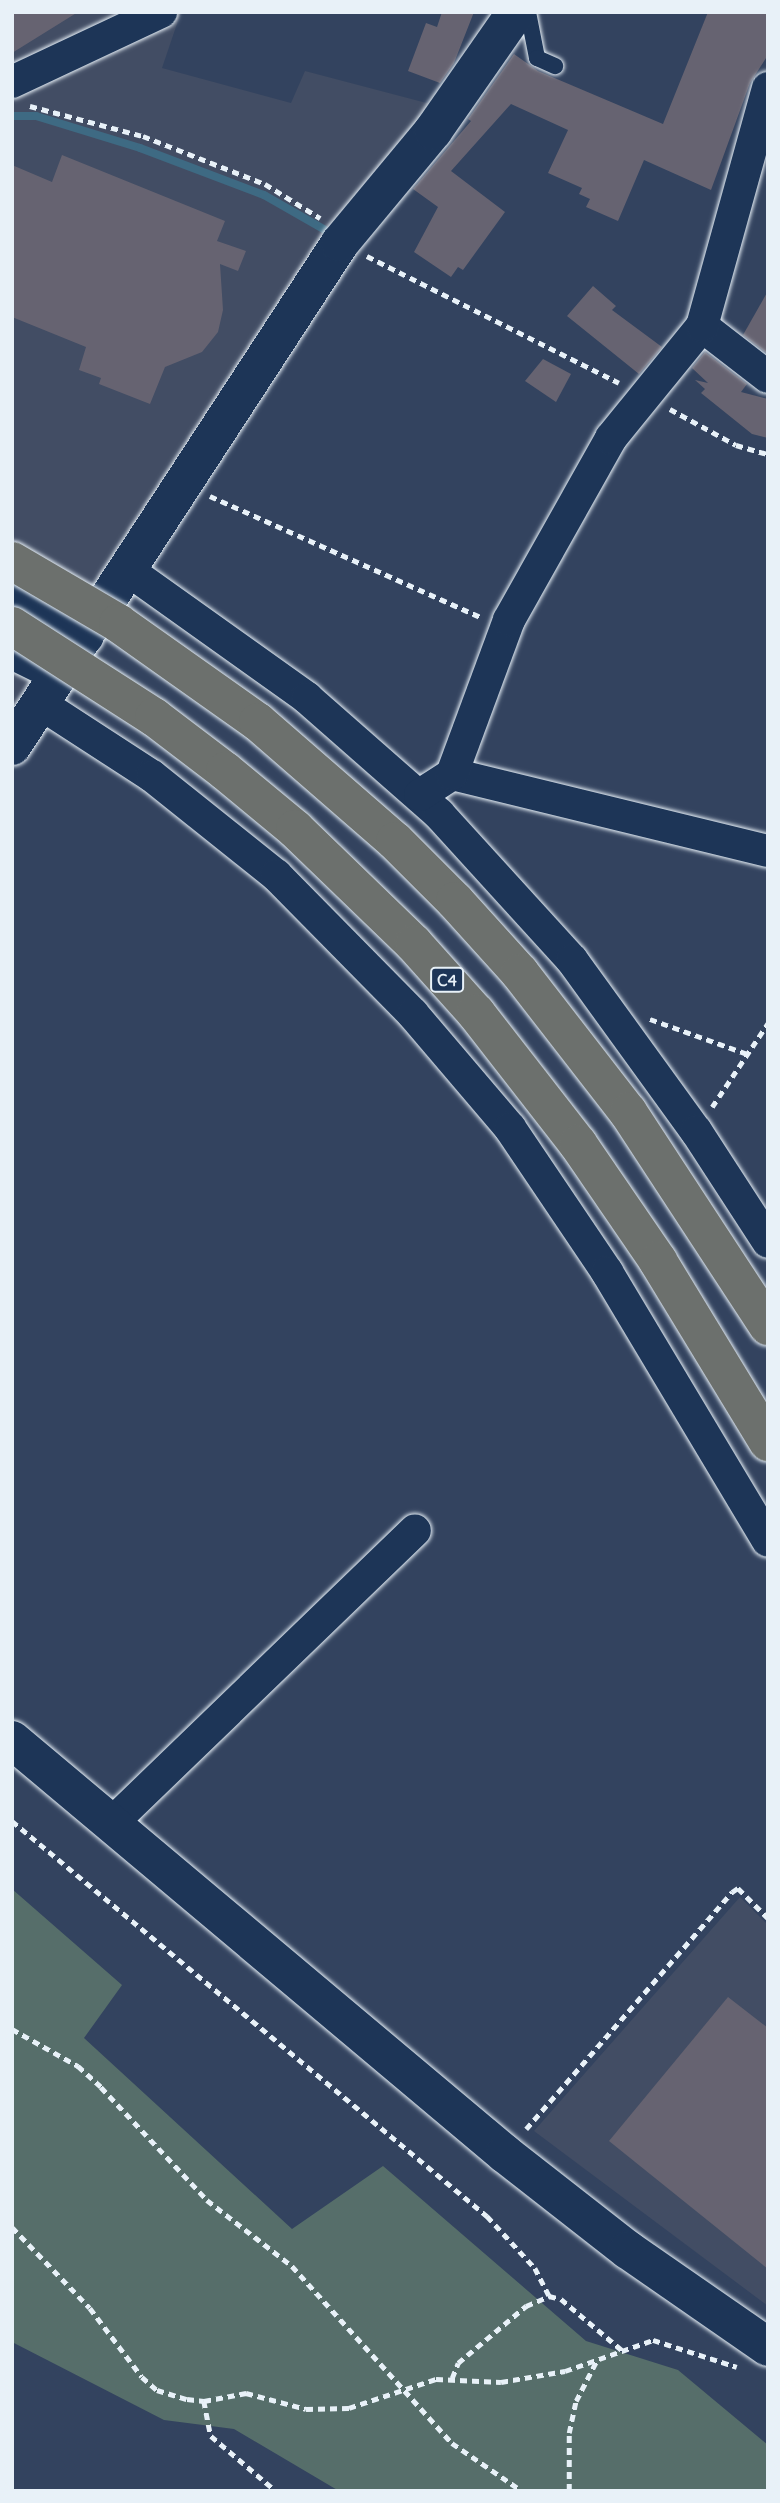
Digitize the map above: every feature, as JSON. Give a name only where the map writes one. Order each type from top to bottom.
[{"type":"highway","points":[[12,561],[118,623],[258,722],[395,841],[455,901],[528,983],[628,1112],[768,1326]]},
{"type":"highway","name":"C4","points":[[12,626],[154,718],[225,771],[304,837],[414,944],[499,1042],[578,1144],[658,1261],[768,1441]]},
{"type":"street","points":[[19,94],[161,12]]},
{"type":"street","points":[[12,747],[85,636],[125,568],[340,243],[433,131],[516,12]]},
{"type":"street","points":[[421,795],[452,774],[505,629],[611,438],[702,326],[768,88]]},
{"type":"street","points":[[702,326],[768,377]]},
{"type":"street","points":[[125,568],[307,698],[421,795],[572,960],[696,1131],[768,1242]]},
{"type":"street","points":[[12,594],[85,636]]},
{"type":"street","points":[[12,650],[50,689],[276,876],[414,1014],[510,1128],[592,1250],[768,1541]]},
{"type":"street","points":[[452,774],[768,851]]},
{"type":"street","points":[[112,1823],[415,1530]]},
{"type":"street","points":[[12,1740],[505,2154],[628,2250],[757,2359]]},
{"type":"lane","points":[[528,12],[537,58],[555,66]]},
{"type":"path","points":[[19,94],[144,136],[265,184],[343,232],[340,243],[644,395],[736,445],[768,454]]},
{"type":"path","points":[[181,483],[505,629]]},
{"type":"path","points":[[623,1031],[654,1018],[748,1054]]},
{"type":"path","points":[[696,1131],[768,1023]]},
{"type":"path","points":[[12,1821],[487,2216],[535,2268],[549,2296]]},
{"type":"path","points":[[505,2154],[732,1892],[738,1888],[768,1918]]},
{"type":"path","points":[[12,2029],[78,2066],[101,2087],[206,2200],[292,2266],[452,2443],[522,2491]]},
{"type":"path","points":[[12,2227],[90,2308],[142,2377],[157,2390],[204,2401],[246,2393],[306,2409],[349,2408],[452,2378],[500,2382],[565,2371],[653,2340],[716,2357],[757,2359]]},
{"type":"path","points":[[452,2378],[457,2363],[526,2306],[549,2296],[561,2300],[623,2351]]},
{"type":"path","points":[[569,2491],[569,2433],[576,2401],[597,2360]]},
{"type":"path","points":[[204,2401],[211,2436],[276,2491]]},
{"type":"shaded area","points":[[12,12],[181,12],[162,68],[291,103],[305,71],[438,106],[12,709]]},
{"type":"shaded area","points":[[740,1897],[768,1925],[768,2306],[534,2131]]},
{"type":"green space","points":[[12,1889],[122,1985],[84,2038],[292,2229],[383,2166],[586,2341],[678,2370],[768,2445],[768,2491],[339,2491],[234,2429],[164,2420],[12,2342]]},
{"type":"building","points":[[12,12],[78,12],[12,53]]},
{"type":"building","points":[[442,12],[474,12],[454,63],[440,83],[408,71],[426,23],[437,27]]},
{"type":"building","points":[[708,12],[768,12],[768,55],[750,83],[711,190],[644,160],[618,221],[586,207],[590,199],[579,194],[582,188],[548,173],[568,130],[511,104],[451,171],[505,212],[463,270],[458,267],[451,277],[414,252],[438,207],[413,189],[471,121],[468,119],[514,54],[538,71],[663,124]]},
{"type":"building","points":[[62,155],[225,221],[217,241],[246,251],[238,271],[220,264],[223,310],[218,332],[202,352],[165,367],[150,404],[99,384],[101,378],[79,370],[86,347],[12,317],[12,165],[52,182]]},
{"type":"building","points":[[593,286],[616,306],[612,310],[662,347],[639,374],[567,316]]},
{"type":"building","points":[[768,291],[768,354],[743,335]]},
{"type":"building","points":[[705,352],[747,384],[741,392],[768,399],[768,438],[752,434],[701,393],[705,389],[695,380],[708,383],[692,368]]},
{"type":"building","points":[[543,359],[571,374],[556,402],[525,381]]},
{"type":"building","points":[[728,1997],[768,2028],[768,2269],[609,2141]]},
{"type":"waterway","points":[[12,116],[36,116],[140,148],[264,195],[327,231]]}]
